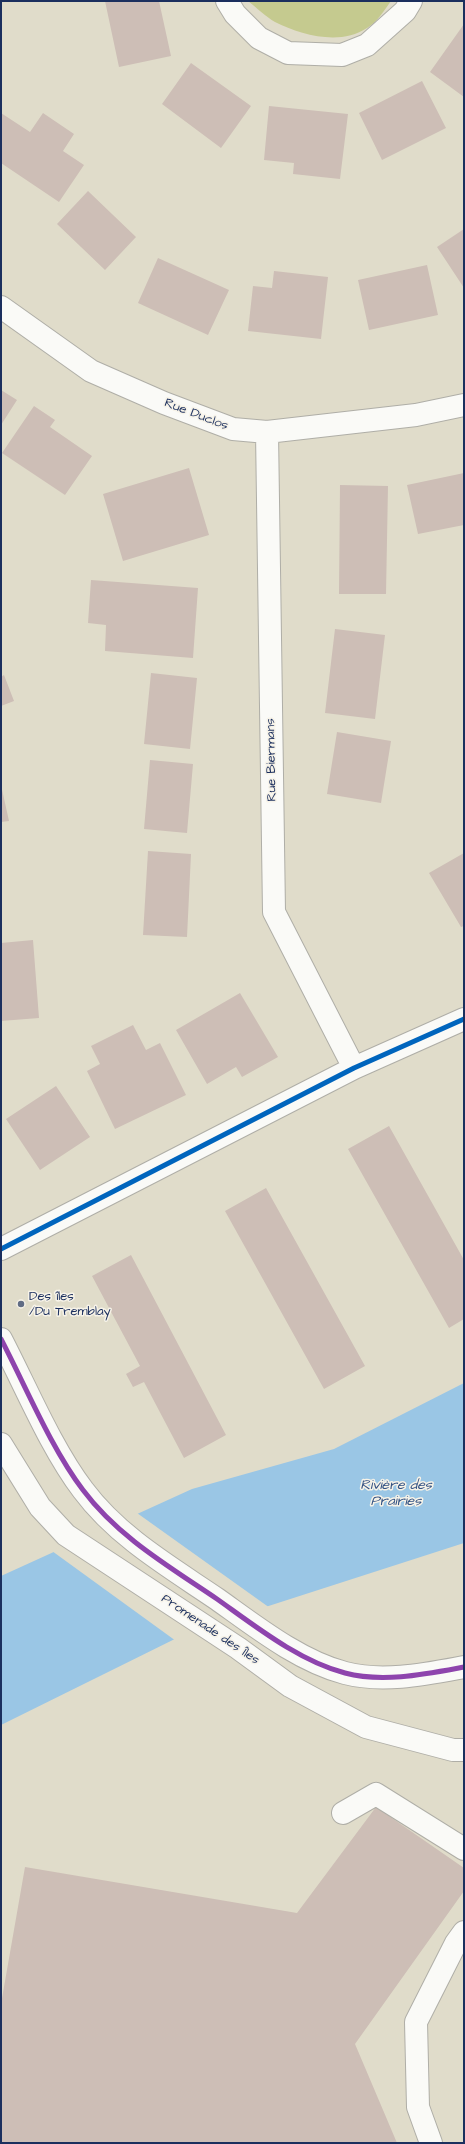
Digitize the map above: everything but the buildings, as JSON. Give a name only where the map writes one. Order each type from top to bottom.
[{"type":"street","points":[[227,1],[235,14],[259,38],[288,53],[317,55],[342,55],[367,45],[405,11],[411,1]]},
{"type":"street","name":"Rue Duclos","points":[[1,308],[91,371],[164,403],[233,429],[267,432],[416,415],[464,405]]},
{"type":"street","name":"Rue Biermans","points":[[267,432],[274,912],[354,1068]]},
{"type":"street","points":[[1,1249],[354,1068],[464,1018]]},
{"type":"street","points":[[1,1339],[58,1450],[83,1490],[105,1516],[142,1547],[266,1634],[314,1662],[345,1673],[379,1678],[436,1672],[464,1667]]},
{"type":"street","name":"Promenade des Îles","points":[[1,1444],[40,1507],[66,1535],[238,1648],[290,1686],[366,1727],[453,1750],[464,1750]]},
{"type":"street","points":[[343,1813],[376,1794],[464,1849]]},
{"type":"street","points":[[431,2143],[418,2107],[416,2022],[456,1943],[464,1932]]},
{"type":"green space","points":[[248,1],[391,1],[371,26],[345,36],[321,37],[285,27],[272,20]]},
{"type":"water","name":"Rivière des Prairies","points":[[464,1383],[464,1543],[191,1631],[1,1725],[1,1576],[192,1489],[334,1449]]},
{"type":"pier","points":[[137,1513],[270,1608],[192,1633],[176,1641],[52,1551]]},
{"type":"transit line","points":[[1,1249],[354,1068],[464,1019]]},
{"type":"transit line","points":[[1,1339],[39,1417],[60,1455],[83,1490],[97,1507],[128,1537],[163,1563],[278,1642],[311,1660],[345,1673],[359,1676],[389,1677],[420,1675],[464,1667]]},
{"type":"place","name":"Des îles /Du Tremblay","points":[[21,1304]]}]
